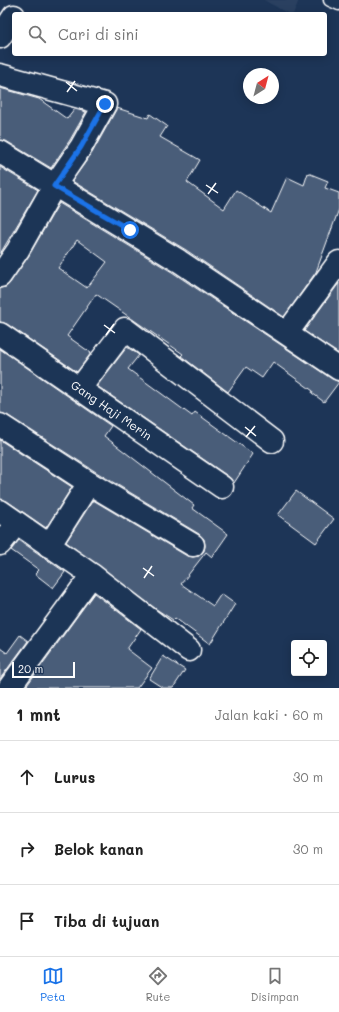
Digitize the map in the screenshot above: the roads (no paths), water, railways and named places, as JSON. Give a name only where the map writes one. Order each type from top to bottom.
[{"type":"street","points":[[16,12],[22,0]]},
{"type":"street","points":[[0,37],[12,19]]},
{"type":"street","points":[[0,75],[105,104],[81,147],[54,186],[18,250],[0,276]]},
{"type":"street","points":[[0,152],[179,261],[339,369]]},
{"type":"street","points":[[287,333],[339,262]]},
{"type":"street","points":[[80,388],[126,330],[272,442]]},
{"type":"street","name":"Gang Haji Merin","points":[[0,334],[222,487]]},
{"type":"street","points":[[0,425],[89,483],[192,545]]},
{"type":"street","points":[[49,546],[89,483]]},
{"type":"street","points":[[0,544],[8,517],[92,575],[189,650]]},
{"type":"street","points":[[9,688],[92,575]]},
{"type":"lane","points":[[330,0],[339,4]]}]
